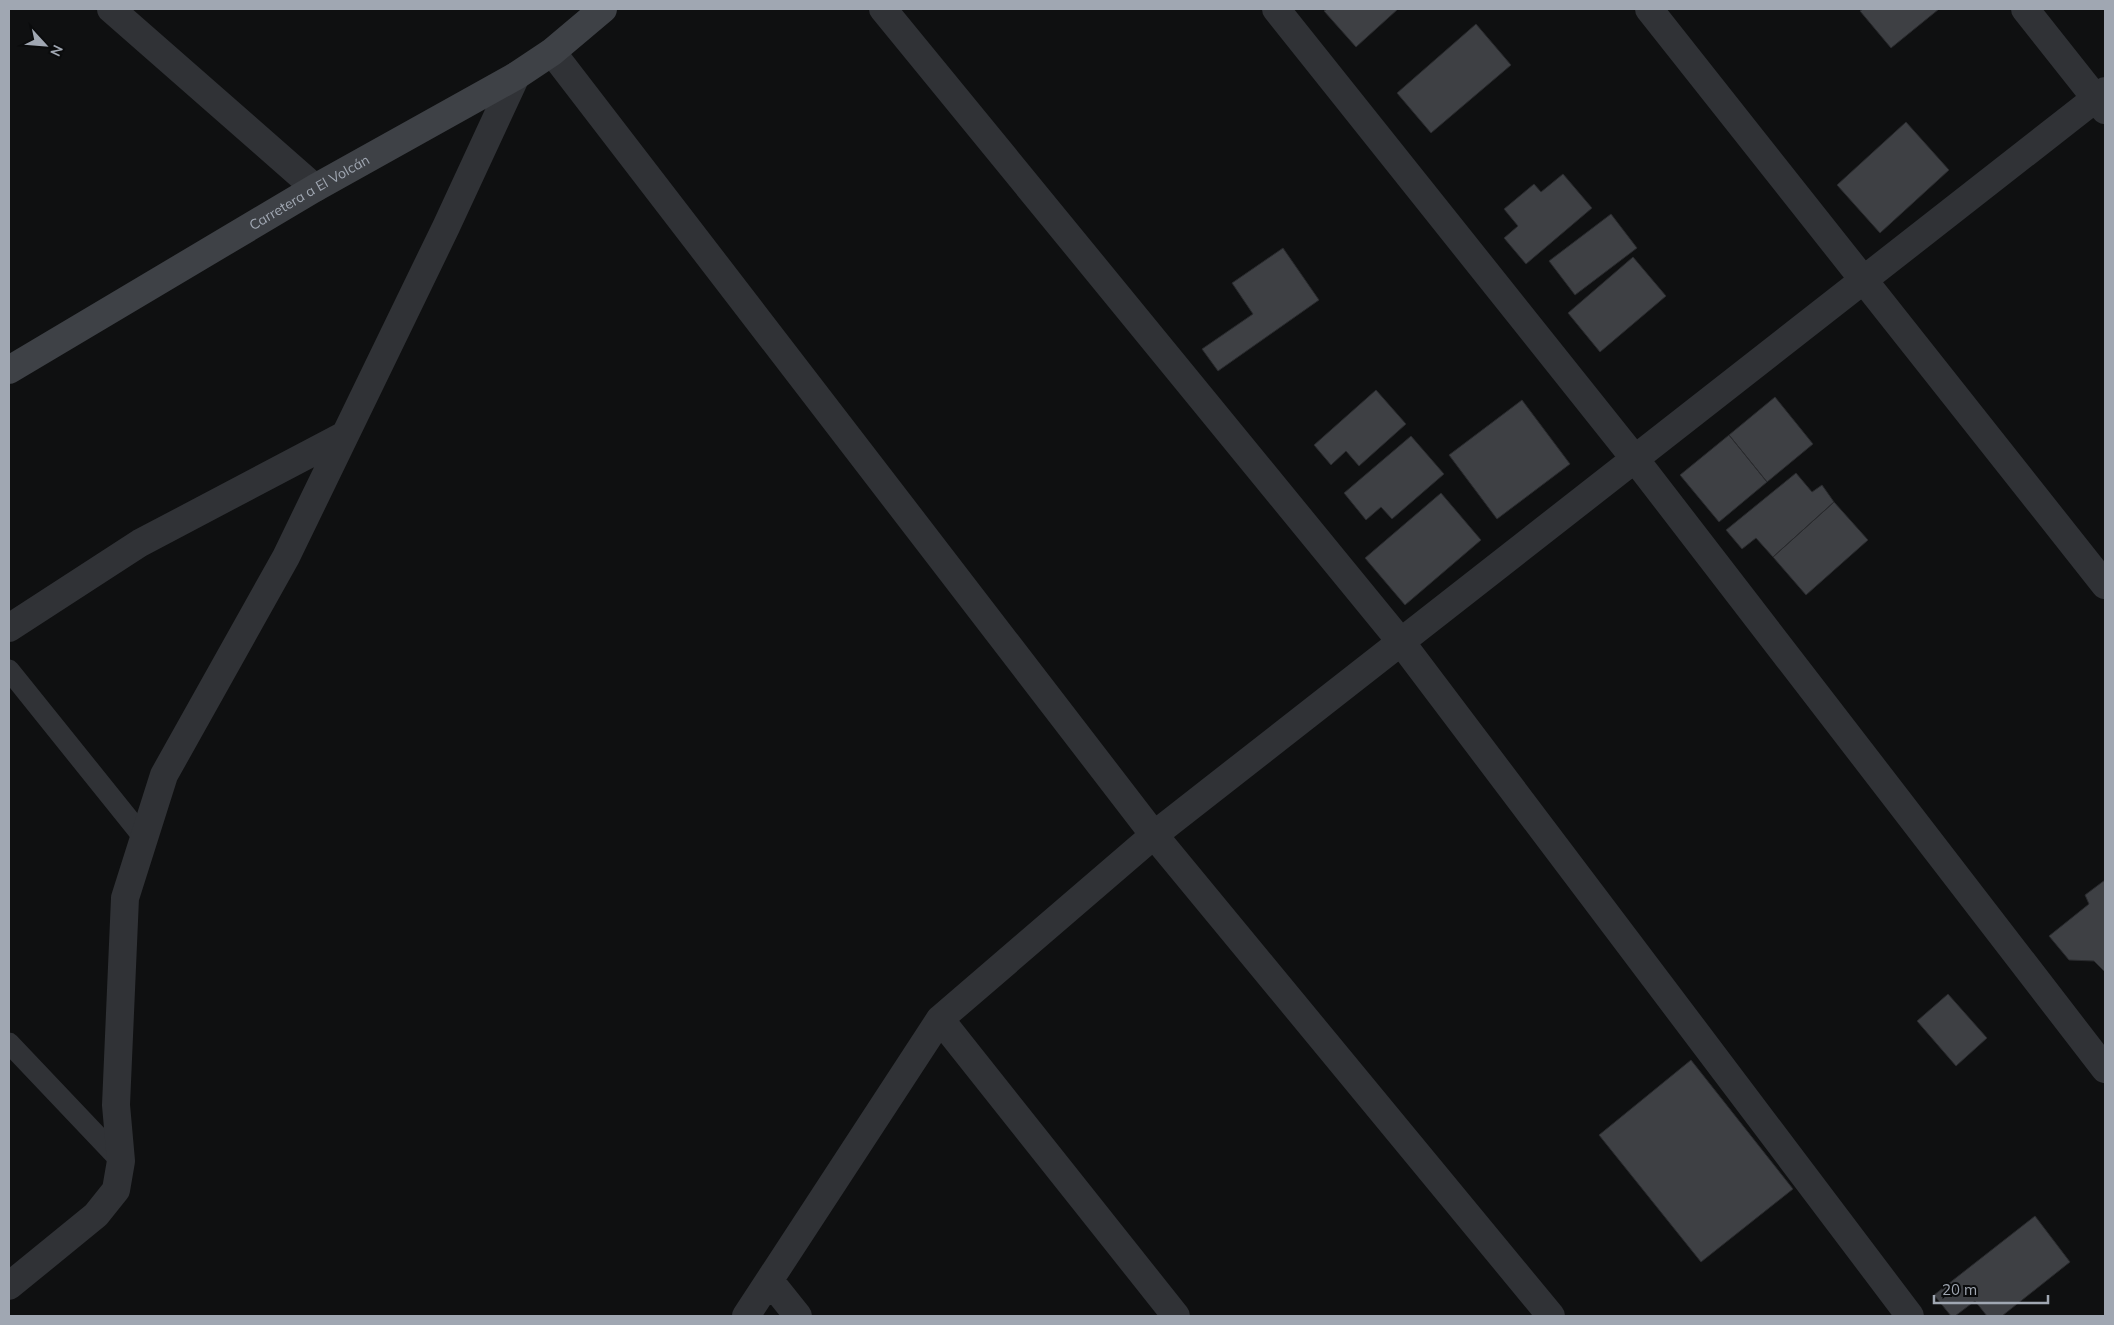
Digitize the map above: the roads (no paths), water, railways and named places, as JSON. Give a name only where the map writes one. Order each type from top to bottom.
[{"type":"main road","name":"Carretera a El Volcán","points":[[9,370],[315,188],[516,76],[552,52],[603,9]]},
{"type":"street","points":[[111,9],[315,188]]},
{"type":"street","points":[[883,9],[1401,642],[1910,1316]]},
{"type":"street","points":[[1276,9],[1635,459],[2105,1069]]},
{"type":"street","points":[[1649,9],[2105,585]]},
{"type":"street","points":[[746,1316],[940,1019],[1154,835],[1862,279],[2102,100],[2025,9]]},
{"type":"street","points":[[552,52],[1154,835],[1551,1316]]},
{"type":"street","points":[[9,1286],[96,1215],[116,1190],[121,1161],[116,1106],[125,898],[164,775],[286,557],[516,76]]},
{"type":"street","points":[[9,628],[140,543],[345,436]]},
{"type":"street","points":[[940,1019],[1176,1316]]},
{"type":"street","points":[[770,1281],[798,1316]]},
{"type":"lane","points":[[9,670],[144,838]]},
{"type":"lane","points":[[9,1043],[121,1161]]}]
